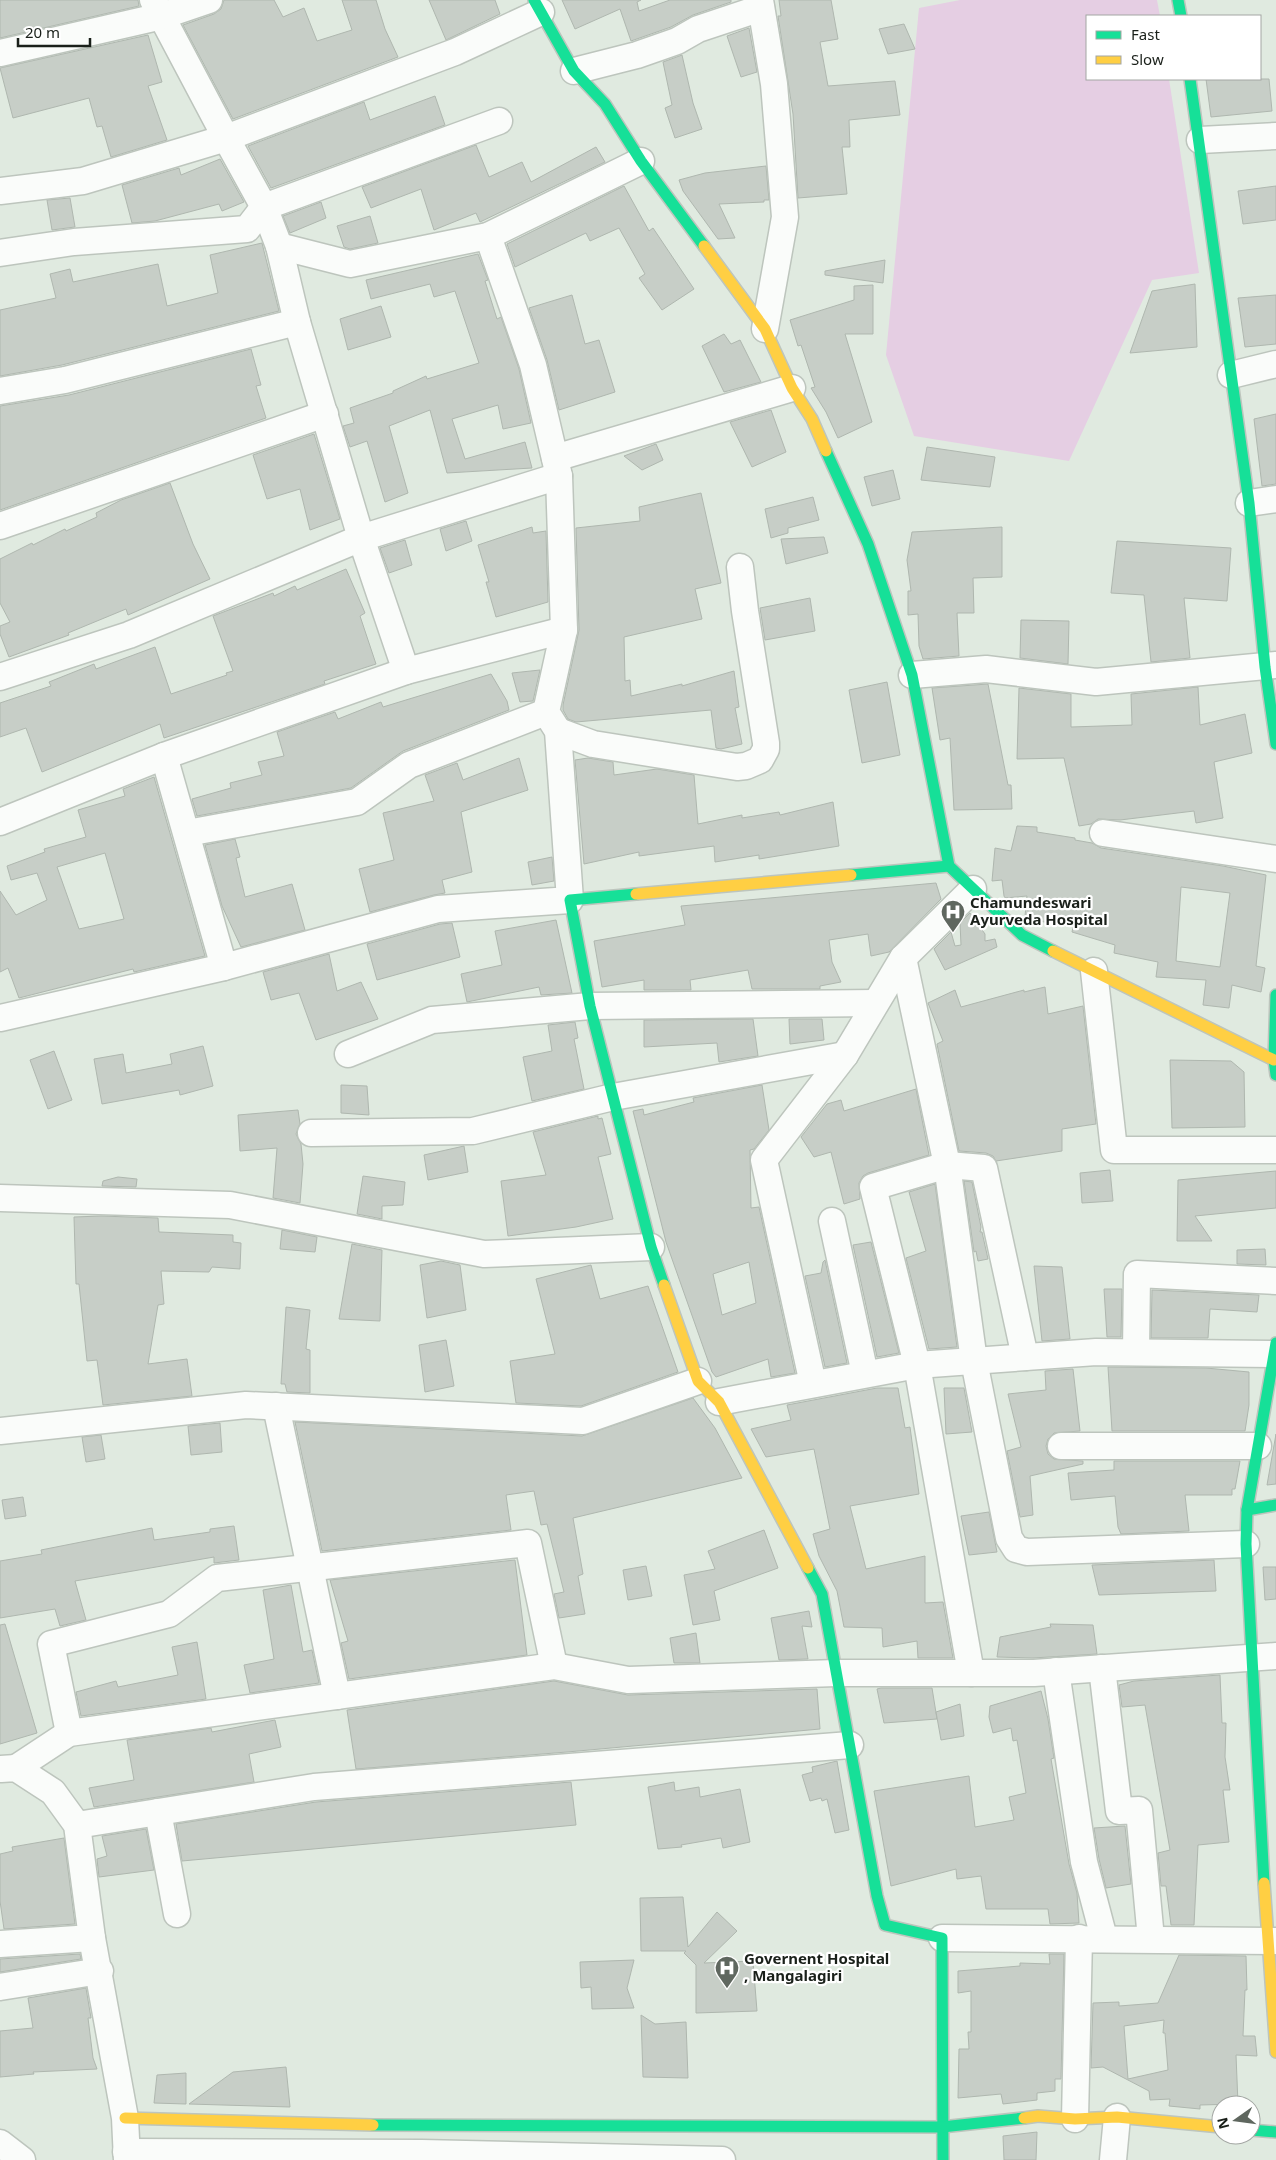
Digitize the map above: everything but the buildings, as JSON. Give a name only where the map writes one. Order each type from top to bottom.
[{"type":"street","points":[[0,53],[157,8],[209,0]]},
{"type":"street","points":[[1178,0],[1180,15]]},
{"type":"street","points":[[574,71],[637,55],[677,41],[698,30],[761,4],[774,84],[785,216],[765,329]]},
{"type":"street","points":[[0,191],[84,181],[226,138],[455,52],[538,6],[574,71],[605,104],[641,161],[765,329],[792,388],[812,419],[868,544],[912,675],[949,866],[1022,935],[1274,1060]]},
{"type":"street","points":[[157,8],[264,207],[278,246],[297,322],[361,538],[406,671]]},
{"type":"street","points":[[1190,80],[1249,503],[1270,666],[1276,744]]},
{"type":"street","points":[[0,253],[74,242],[247,229],[264,207],[499,120]]},
{"type":"street","points":[[1200,140],[1276,136]]},
{"type":"street","points":[[278,246],[350,264],[488,236],[641,161]]},
{"type":"street","points":[[488,236],[533,366],[557,467],[564,630],[552,721],[570,900],[590,1006],[651,1247],[698,1381],[719,1402],[822,1594],[884,1925],[942,1938],[1272,1940]]},
{"type":"street","points":[[0,391],[65,380],[297,322]]},
{"type":"street","points":[[1231,375],[1276,364]]},
{"type":"street","points":[[2,671],[129,635],[361,538],[557,467],[792,388]]},
{"type":"street","points":[[0,526],[325,414]]},
{"type":"street","points":[[1249,503],[1276,499]]},
{"type":"street","points":[[187,833],[357,802],[410,765],[552,721],[593,744],[737,766],[746,766],[760,760],[764,754],[766,743],[745,611],[740,566]]},
{"type":"street","points":[[0,822],[164,756],[406,671],[564,630]]},
{"type":"street","points":[[912,675],[986,669],[1096,682],[1270,666]]},
{"type":"street","points":[[164,756],[224,967]]},
{"type":"street","points":[[1103,833],[1276,859]]},
{"type":"street","points":[[0,1018],[224,967],[438,910],[949,866]]},
{"type":"street","points":[[813,1384],[764,1160],[844,1055],[903,958],[973,889]]},
{"type":"street","points":[[903,958],[947,1165],[974,1361],[1008,1538],[1016,1549],[1027,1552],[1246,1544]]},
{"type":"street","points":[[1094,971],[1114,1150],[1276,1150]]},
{"type":"street","points":[[1276,995],[1274,1060],[1276,1075]]},
{"type":"street","points":[[348,1054],[432,1020],[590,1006],[875,1003]]},
{"type":"street","points":[[311,1133],[473,1131],[613,1098],[844,1055]]},
{"type":"street","points":[[971,1673],[917,1365],[873,1188],[947,1165],[984,1168],[1026,1357]]},
{"type":"street","points":[[0,1198],[230,1205],[484,1254],[651,1247]]},
{"type":"street","points":[[832,1221],[865,1374]]},
{"type":"street","points":[[1136,1352],[1137,1274],[1276,1280]]},
{"type":"street","points":[[719,1402],[917,1365],[1096,1352],[1276,1351],[1247,1510],[1246,1544],[1264,1658],[1276,2052]]},
{"type":"street","points":[[0,1431],[246,1405],[583,1421],[698,1381]]},
{"type":"street","points":[[276,1406],[337,1696]]},
{"type":"street","points":[[1062,1446],[1258,1446]]},
{"type":"street","points":[[1247,1510],[1276,1505]]},
{"type":"street","points":[[70,1733],[51,1644],[169,1614],[216,1578],[528,1544],[554,1666]]},
{"type":"street","points":[[8,1769],[70,1733],[554,1666],[628,1680],[836,1673],[1056,1672],[1264,1658]]},
{"type":"street","points":[[1102,1668],[1119,1811],[1140,1810],[1151,1939]]},
{"type":"street","points":[[1056,1672],[1084,1862],[1092,1938],[1075,2119]]},
{"type":"street","points":[[77,1825],[314,1787],[850,1745]]},
{"type":"street","points":[[8,1769],[53,1792],[77,1825],[92,1938],[100,1971],[125,2118],[126,2156],[722,2160]]},
{"type":"street","points":[[158,1812],[177,1914]]},
{"type":"street","points":[[0,1944],[92,1938]]},
{"type":"street","points":[[942,1938],[943,2160]]},
{"type":"street","points":[[0,1987],[100,1971]]},
{"type":"street","points":[[125,2118],[424,2126],[942,2127],[1038,2116],[1075,2119],[1117,2117],[1211,2126]]},
{"type":"street","points":[[1113,2160],[1117,2117]]},
{"type":"street","points":[[627,2158],[628,2126]]},
{"type":"street","points":[[1261,2131],[1276,2132]]},
{"type":"street","points":[[0,2143],[22,2160]]},
{"type":"shaded area","points":[[960,0],[1157,0],[1160,15],[1086,15],[1086,80],[1169,80],[1199,273],[1152,280],[1069,461],[914,436],[886,355],[919,8]]},
{"type":"traffic: fast","points":[[534,0],[574,71],[605,104],[641,161],[704,246]]},
{"type":"traffic: fast","points":[[1178,0],[1181,15]]},
{"type":"traffic: fast","points":[[1190,80],[1249,503],[1265,667],[1276,744]]},
{"type":"traffic: fast","points":[[826,451],[868,544],[912,675],[949,866],[1022,935],[1053,951]]},
{"type":"traffic: fast","points":[[851,875],[949,866]]},
{"type":"traffic: fast","points":[[636,894],[570,900],[590,1006],[651,1247],[664,1285]]},
{"type":"traffic: fast","points":[[1276,995],[1274,1060],[1276,1075]]},
{"type":"traffic: fast","points":[[1264,1883],[1246,1544],[1247,1510],[1276,1343]]},
{"type":"traffic: fast","points":[[1247,1510],[1276,1505]]},
{"type":"traffic: fast","points":[[808,1568],[822,1594],[877,1896],[885,1925],[942,1938],[943,2160]]},
{"type":"traffic: fast","points":[[373,2125],[942,2127],[1024,2118]]},
{"type":"traffic: fast","points":[[1261,2131],[1276,2132]]},
{"type":"traffic: slow","points":[[704,246],[765,329],[792,388],[812,419],[826,451]]},
{"type":"traffic: slow","points":[[636,894],[851,875]]},
{"type":"traffic: slow","points":[[1053,951],[1274,1060]]},
{"type":"traffic: slow","points":[[664,1285],[698,1381],[719,1402],[808,1568]]},
{"type":"traffic: slow","points":[[1264,1883],[1276,2052]]},
{"type":"traffic: slow","points":[[1024,2118],[1038,2116],[1075,2119],[1117,2117],[1211,2126]]},
{"type":"traffic: slow","points":[[125,2118],[373,2125]]},
{"type":"place","name":"Chamundeswari Ayurveda Hospital","points":[[953,933]]},
{"type":"place","name":"Governent Hospital , Mangalagiri","points":[[727,1989]]}]
